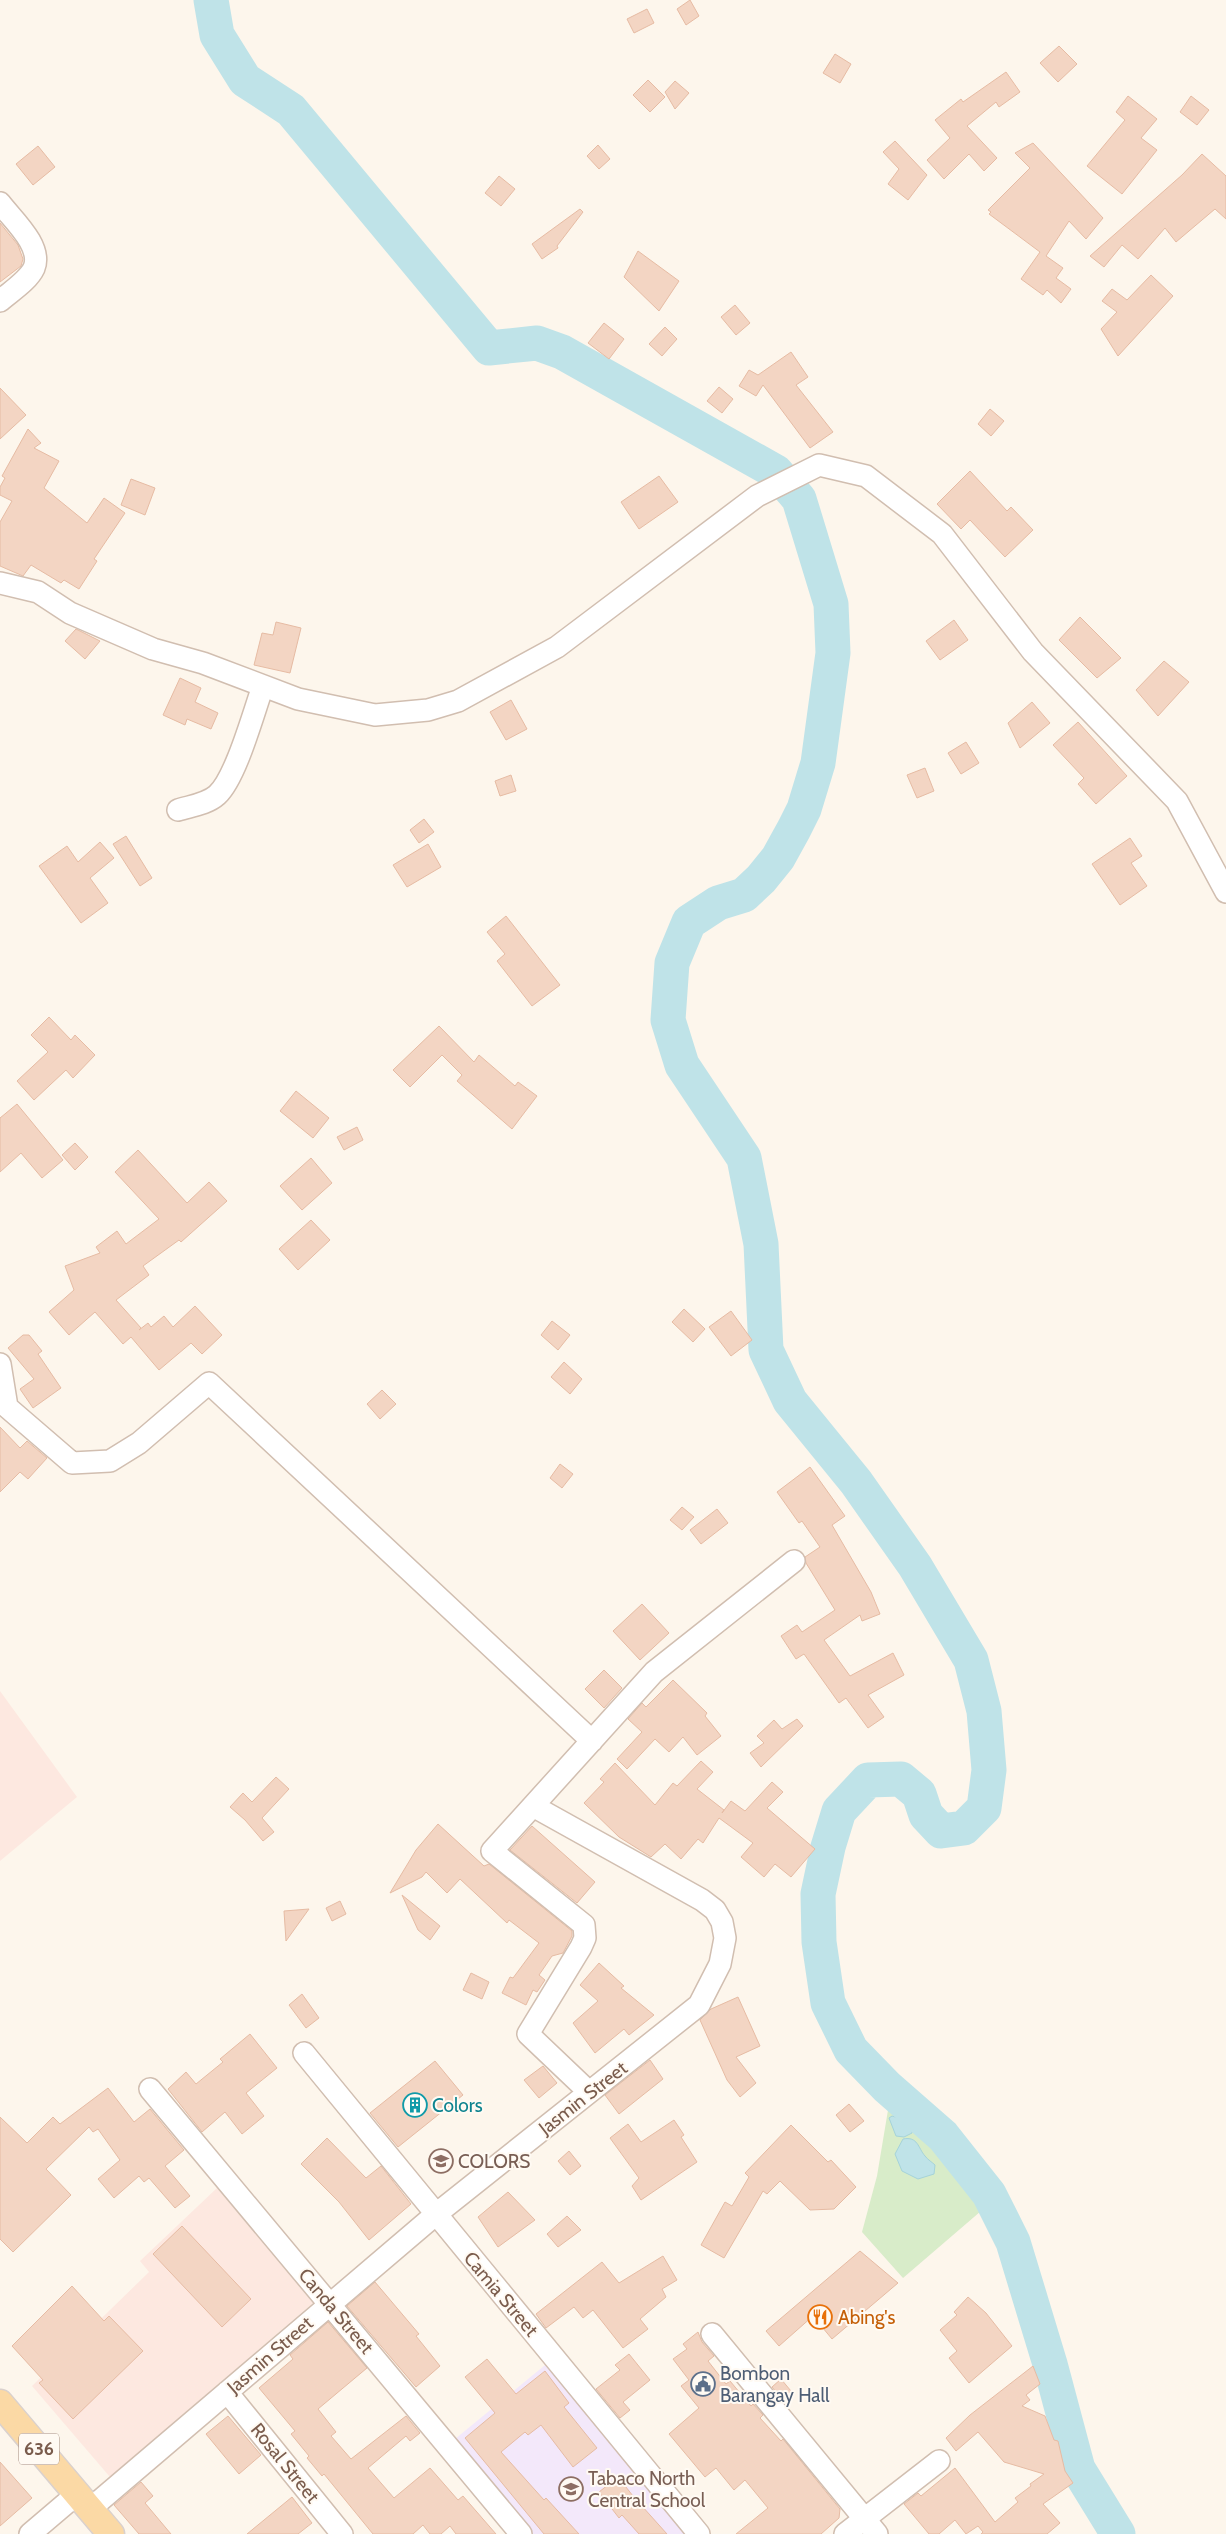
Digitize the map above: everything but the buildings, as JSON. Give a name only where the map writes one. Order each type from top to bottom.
[{"type":"main road","name":"636","points":[[0,2404],[110,2534]]},
{"type":"street","points":[[0,203],[31,243],[35,254],[34,267],[0,301]]},
{"type":"street","points":[[0,583],[38,592],[70,613],[153,649],[203,663],[298,699],[375,716],[428,710],[458,701],[522,668],[557,646],[757,496],[819,465],[866,476],[942,534],[1033,652],[1177,802],[1226,892]]},
{"type":"street","points":[[178,810],[201,804],[217,795],[230,777],[263,686]]},
{"type":"street","points":[[0,1364],[7,1407],[72,1463],[110,1462],[140,1444],[209,1383],[592,1741]]},
{"type":"street","points":[[589,2092],[528,2034],[581,1947],[586,1931],[584,1925],[492,1851],[654,1672],[794,1560]]},
{"type":"street","name":"Jasmin Street","points":[[30,2534],[84,2502],[227,2392],[435,2215],[698,2005],[724,1953],[725,1938],[722,1922],[715,1910],[702,1900],[533,1806]]},
{"type":"street","name":"Camia Street","points":[[304,2053],[435,2215],[699,2534]]},
{"type":"street","name":"Canda Street","points":[[150,2089],[521,2534]]},
{"type":"street","points":[[712,2334],[870,2526]]},
{"type":"street","name":"Rosal Street","points":[[227,2392],[342,2534]]},
{"type":"street","points":[[845,2534],[870,2526],[939,2461]]},
{"type":"shaded area","points":[[0,1691],[77,1797],[0,1861]]},
{"type":"shaded area","points":[[217,2188],[313,2303],[110,2477],[32,2386],[149,2272],[140,2261]]},
{"type":"shaded area","name":"Tabaco North Central School","points":[[550,2361],[691,2534],[525,2534],[449,2444]]},
{"type":"green space","points":[[888,2110],[908,2116],[928,2131],[988,2205],[903,2278],[862,2232],[877,2176]]},
{"type":"water","points":[[892,2116],[906,2120],[913,2128],[912,2133],[904,2137],[896,2136],[889,2118]]},
{"type":"water","points":[[903,2139],[912,2139],[917,2143],[926,2157],[935,2165],[934,2174],[918,2179],[902,2171],[895,2154]]},
{"type":"waterway","points":[[211,0],[217,35],[245,80],[291,110],[489,348],[537,343],[562,352],[776,472],[799,499],[831,604],[833,653],[818,763],[804,809],[778,858],[761,879],[744,895],[718,903],[689,922],[672,963],[668,1020],[682,1065],[744,1158],[761,1244],[766,1350],[790,1401],[856,1482],[915,1566],[971,1660],[984,1711],[989,1770],[984,1808],[964,1828],[941,1831],[926,1815],[919,1794],[901,1779],[868,1780],[839,1811],[828,1847],[818,1894],[819,1942],[828,2003],[851,2050],[887,2087],[943,2136],[989,2194],[1013,2242],[1050,2364],[1078,2469],[1118,2534]]},
{"type":"place","name":"Colors","points":[[415,2105]]},
{"type":"place","name":"COLORS","points":[[441,2161]]},
{"type":"place","name":"Abing's","points":[[820,2317]]},
{"type":"place","name":"Bombon Barangay Hall","points":[[703,2384]]},
{"type":"place","name":"Tabaco North Central School","points":[[571,2489]]}]
